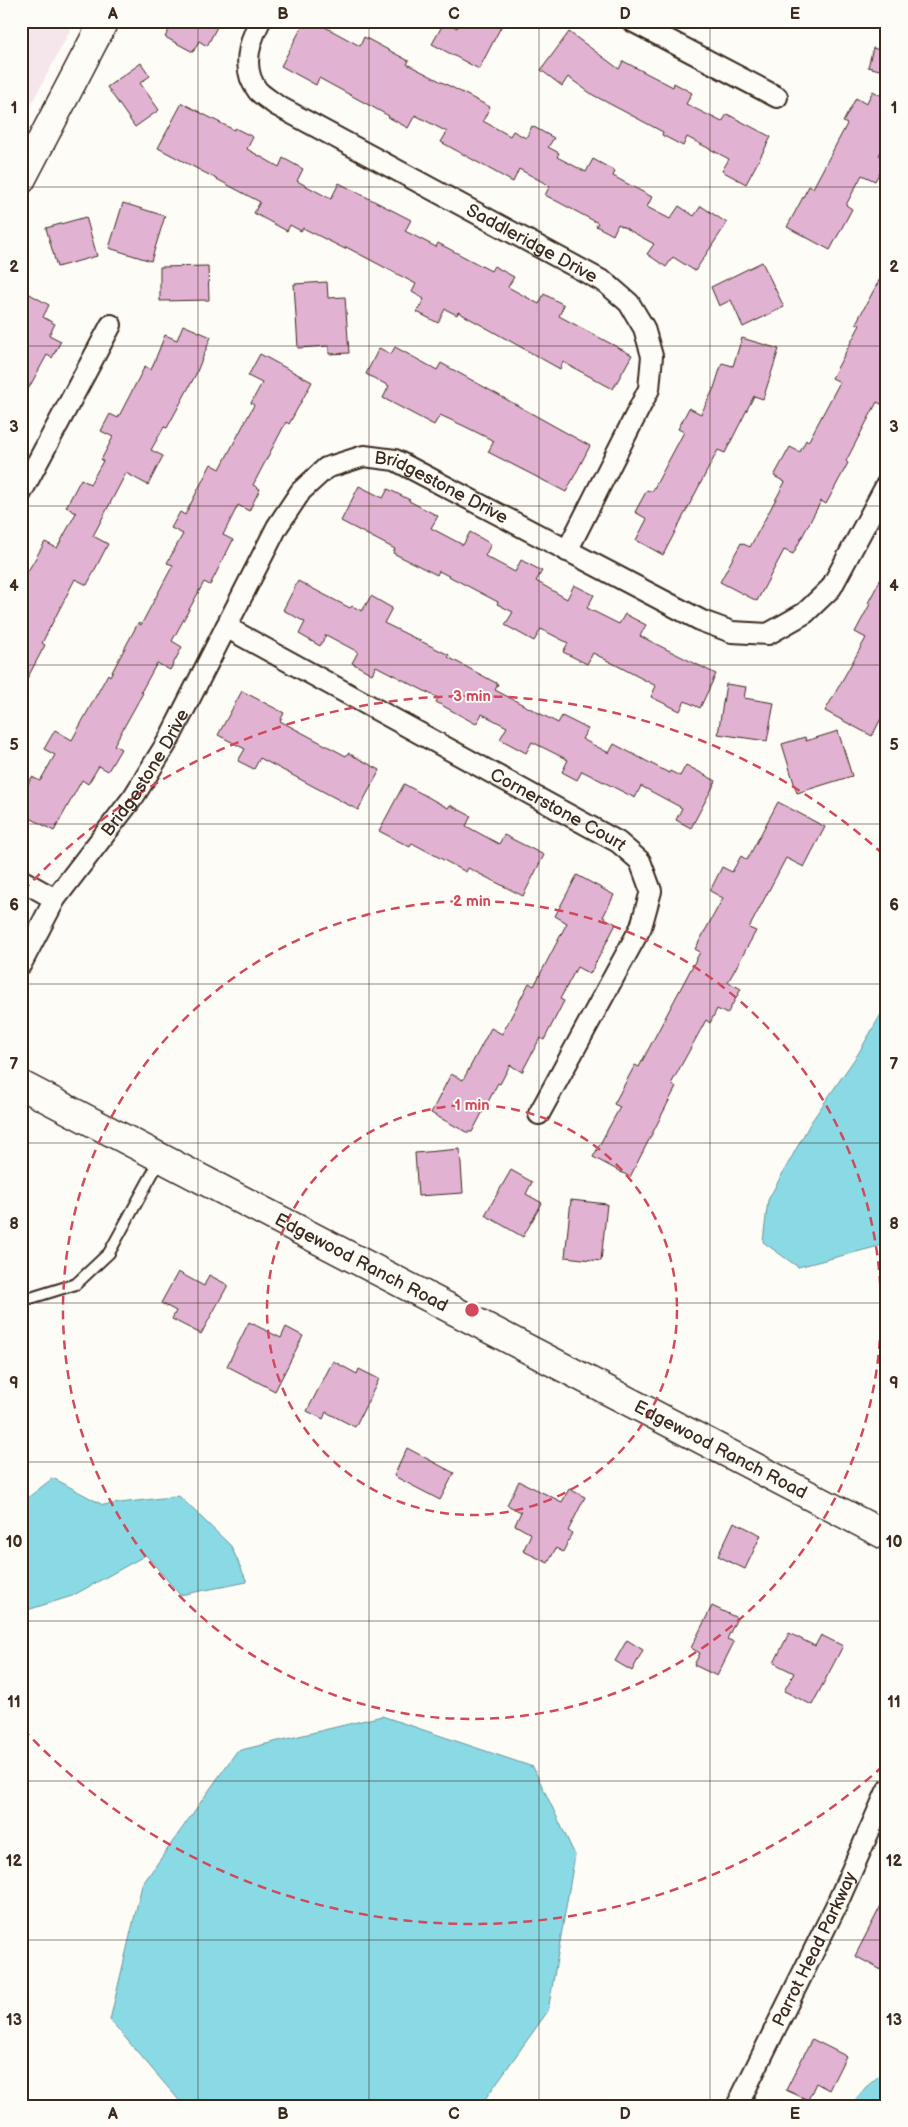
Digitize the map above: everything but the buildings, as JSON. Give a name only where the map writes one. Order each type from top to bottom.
[{"type":"street","points":[[21,180],[104,21]]},
{"type":"street","name":"Saddleridge Drive","points":[[260,21],[250,40],[248,68],[258,90],[276,105],[606,283],[629,303],[644,328],[652,356],[649,388],[567,551]]},
{"type":"street","points":[[632,21],[778,97]]},
{"type":"street","points":[[21,493],[111,325]]},
{"type":"street","name":"Bridgestone Drive","points":[[21,964],[55,899],[134,796],[168,741],[277,527],[301,491],[326,468],[364,456],[395,460],[702,621],[732,632],[768,634],[806,613],[831,588],[887,484]]},
{"type":"street","name":"Cornerstone Court","points":[[226,627],[618,842],[640,861],[650,891],[641,927],[539,1114]]},
{"type":"street","points":[[21,880],[55,899]]},
{"type":"street","name":"Edgewood Ranch Road","points":[[21,1085],[887,1536]]},
{"type":"street","name":"Parrot Head Parkway","points":[[738,2106],[836,1906],[887,1791]]},
{"type":"lane","points":[[21,1301],[76,1284],[109,1253],[161,1159]]},
{"type":"shaded area","points":[[21,21],[75,21],[21,124]]},
{"type":"water","points":[[887,1004],[887,1244],[798,1267],[763,1242],[768,1200],[811,1122],[858,1054]]},
{"type":"water","points":[[53,1478],[103,1505],[179,1496],[231,1546],[247,1582],[180,1595],[146,1555],[72,1596],[21,1612],[21,1503]]},
{"type":"water","points":[[382,1716],[533,1767],[575,1855],[548,2011],[480,2106],[184,2106],[110,2020],[142,1885],[237,1751]]},
{"type":"water","points":[[887,2069],[887,2106],[850,2106],[865,2088]]}]
